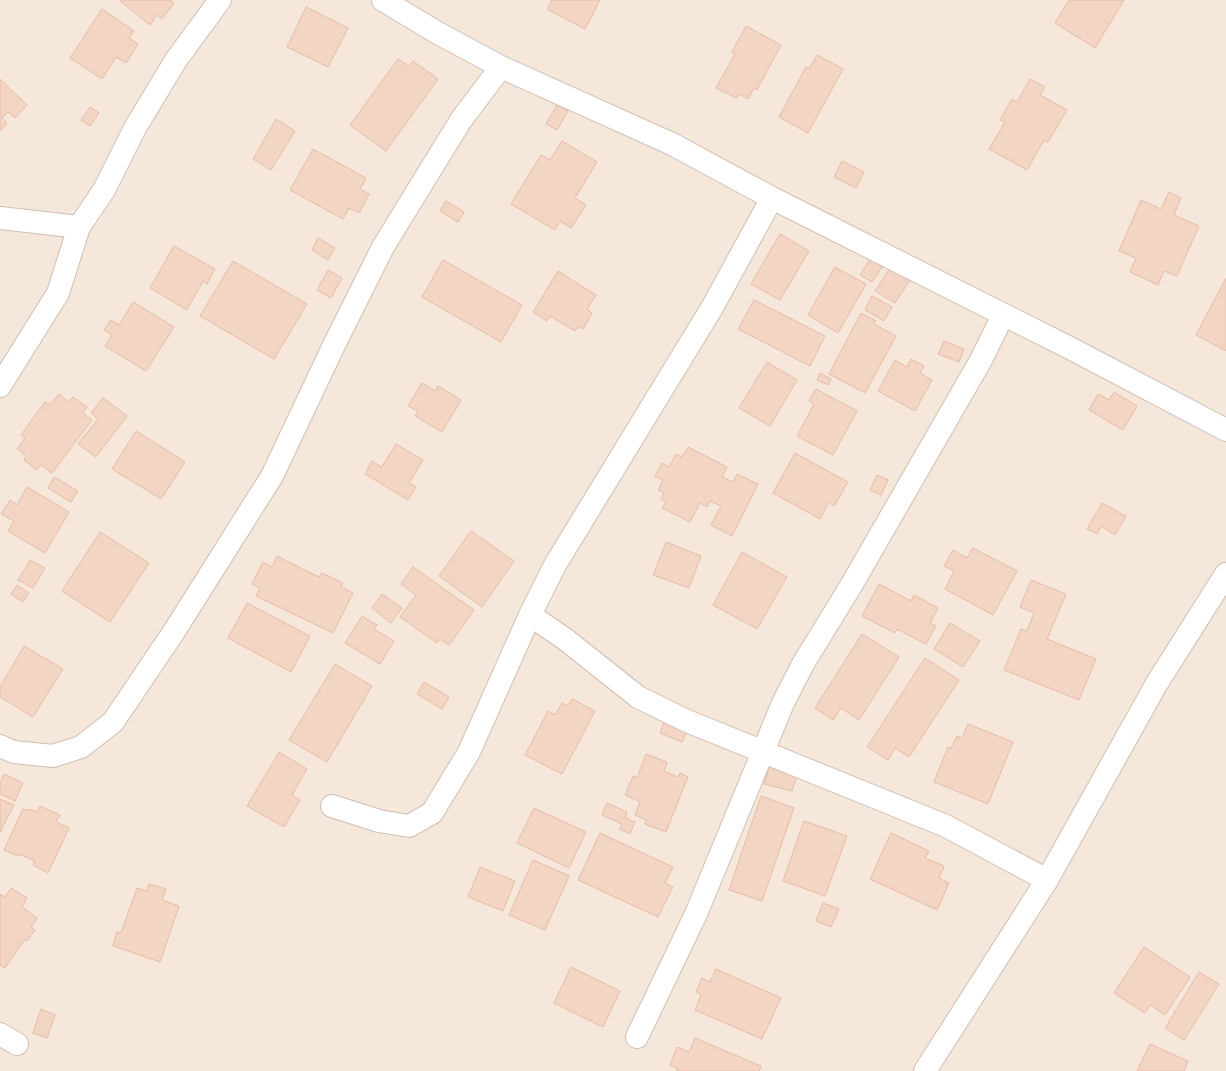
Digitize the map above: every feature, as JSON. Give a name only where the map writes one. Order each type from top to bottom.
[{"type":"street","points":[[0,386],[58,293],[79,227],[104,190],[135,128],[176,60],[220,0]]},
{"type":"street","points":[[383,0],[436,32],[501,67],[672,144],[772,198],[1068,347],[1226,430]]},
{"type":"street","points":[[0,746],[14,752],[53,756],[81,747],[113,722],[175,630],[272,476],[334,343],[383,247],[461,120],[501,67]]},
{"type":"street","points":[[332,806],[379,820],[409,826],[432,814],[469,752],[530,615],[555,565],[713,306],[772,198]]},
{"type":"street","points":[[0,218],[79,227]]},
{"type":"street","points":[[637,1037],[696,914],[783,703],[803,664],[852,584],[981,360],[1003,315]]},
{"type":"street","points":[[925,1071],[1047,880],[1157,683],[1226,574]]},
{"type":"street","points":[[530,615],[565,639],[638,697],[687,721],[946,826],[1047,880]]},
{"type":"shaded area","points":[[0,0],[1226,0],[1226,1071],[0,1071]]},
{"type":"building","points":[[119,0],[170,0],[174,3],[162,19],[157,15],[150,25]]},
{"type":"building","points":[[552,0],[600,0],[585,29],[547,9]]},
{"type":"building","points":[[1069,0],[1124,0],[1095,48],[1055,23]]},
{"type":"building","points":[[306,7],[348,28],[328,67],[287,47]]},
{"type":"building","points":[[102,9],[134,31],[129,38],[138,44],[126,63],[116,57],[102,79],[70,58]]},
{"type":"building","points":[[746,26],[781,45],[757,90],[754,88],[748,99],[739,94],[737,98],[716,88],[735,54],[732,52]]},
{"type":"building","points":[[817,55],[843,69],[808,133],[779,117],[806,67],[809,69]]},
{"type":"building","points":[[398,59],[409,66],[413,61],[438,79],[386,151],[350,125]]},
{"type":"building","points":[[0,79],[27,105],[15,118],[8,112],[2,118],[7,123],[0,131]]},
{"type":"building","points":[[1030,79],[1045,87],[1040,95],[1067,110],[1048,142],[1044,140],[1027,170],[989,149],[1005,122],[1000,120],[1012,99],[1017,102]]},
{"type":"building","points":[[557,105],[568,111],[557,130],[546,124]]},
{"type":"building","points":[[90,107],[99,113],[90,126],[81,120]]},
{"type":"building","points":[[276,119],[295,131],[271,170],[253,159]]},
{"type":"building","points":[[562,141],[597,162],[575,198],[586,205],[571,228],[560,221],[555,230],[511,204],[541,155],[550,160]]},
{"type":"building","points":[[313,149],[366,178],[360,189],[369,194],[359,213],[349,208],[343,219],[290,190]]},
{"type":"building","points":[[842,161],[864,172],[856,188],[834,177]]},
{"type":"building","points":[[1169,192],[1181,198],[1174,215],[1199,226],[1177,276],[1164,271],[1158,285],[1130,272],[1136,258],[1119,251],[1141,200],[1161,209]]},
{"type":"building","points":[[446,201],[464,212],[458,222],[440,211]]},
{"type":"building","points":[[780,234],[809,251],[780,300],[751,284]]},
{"type":"building","points":[[318,238],[335,248],[328,260],[312,250]]},
{"type":"building","points":[[174,246],[215,269],[207,284],[203,281],[187,310],[150,288]]},
{"type":"building","points":[[870,259],[882,267],[872,282],[860,275]]},
{"type":"building","points":[[443,260],[522,305],[501,342],[422,297]]},
{"type":"building","points":[[233,261],[307,304],[274,359],[200,316]]},
{"type":"building","points":[[892,265],[912,277],[895,303],[875,291]]},
{"type":"building","points":[[835,267],[866,284],[838,333],[808,315]]},
{"type":"building","points":[[328,270],[342,278],[331,298],[317,290]]},
{"type":"building","points":[[558,271],[596,295],[587,310],[592,313],[583,329],[578,326],[575,331],[550,316],[547,321],[533,312]]},
{"type":"building","points":[[1226,278],[1226,351],[1196,335]]},
{"type":"building","points":[[872,296],[892,307],[884,321],[865,310]]},
{"type":"building","points":[[754,300],[825,336],[810,366],[738,329]]},
{"type":"building","points":[[133,302],[174,327],[146,371],[105,346],[112,335],[104,330],[111,320],[119,325]]},
{"type":"building","points":[[861,313],[876,321],[874,324],[896,336],[865,393],[829,374]]},
{"type":"building","points":[[944,341],[964,349],[959,362],[938,354]]},
{"type":"building","points":[[911,359],[924,366],[920,373],[932,380],[915,411],[878,391],[895,360],[907,367]]},
{"type":"building","points":[[767,362],[797,380],[770,426],[739,408]]},
{"type":"building","points":[[820,373],[831,379],[828,385],[817,380]]},
{"type":"building","points":[[422,383],[435,391],[438,386],[461,400],[442,432],[415,416],[418,411],[408,406]]},
{"type":"building","points":[[816,389],[857,411],[833,455],[797,436],[814,404],[809,401]]},
{"type":"building","points":[[1114,392],[1137,406],[1123,430],[1089,410],[1098,394],[1109,400]]},
{"type":"building","points":[[59,394],[69,402],[73,397],[87,407],[83,413],[92,420],[52,473],[41,465],[37,470],[24,460],[26,456],[17,449],[25,438],[21,435],[45,402],[50,405]]},
{"type":"building","points":[[103,398],[127,416],[96,457],[78,444],[98,419],[91,413]]},
{"type":"building","points":[[136,431],[185,462],[161,499],[112,469]]},
{"type":"building","points":[[396,444],[423,460],[409,483],[416,487],[408,500],[365,474],[372,461],[382,467]]},
{"type":"building","points":[[688,447],[727,467],[722,477],[733,482],[737,474],[758,484],[732,536],[711,525],[721,506],[710,501],[707,507],[700,503],[690,522],[662,508],[666,502],[661,499],[664,493],[658,490],[663,480],[655,476],[662,463],[669,467],[676,454],[682,457]]},
{"type":"building","points":[[795,453],[848,482],[834,506],[829,502],[820,519],[773,493]]},
{"type":"building","points":[[877,475],[888,480],[881,495],[870,490]]},
{"type":"building","points":[[54,477],[78,491],[71,502],[48,488]]},
{"type":"building","points":[[27,487],[69,512],[45,553],[8,531],[14,521],[1,514],[10,500],[17,505]]},
{"type":"building","points":[[1102,503],[1126,516],[1115,535],[1101,526],[1097,534],[1087,529]]},
{"type":"building","points":[[471,531],[514,561],[482,607],[439,576]]},
{"type":"building","points":[[100,532],[149,563],[110,622],[62,591]]},
{"type":"building","points":[[666,542],[701,556],[689,588],[653,575]]},
{"type":"building","points":[[973,548],[1017,571],[993,615],[945,589],[954,571],[944,566],[953,550],[967,558]]},
{"type":"building","points":[[742,552],[787,577],[757,629],[713,605]]},
{"type":"building","points":[[277,556],[319,577],[322,573],[343,583],[341,587],[353,593],[333,633],[256,596],[260,588],[252,584],[263,562],[272,567]]},
{"type":"building","points":[[30,560],[45,568],[33,588],[18,580]]},
{"type":"building","points":[[413,567],[474,610],[449,645],[440,639],[437,643],[400,617],[416,595],[401,584]]},
{"type":"building","points":[[1031,580],[1066,594],[1047,639],[1096,659],[1079,700],[1004,670],[1021,629],[1027,631],[1034,613],[1020,607]]},
{"type":"building","points":[[879,584],[911,601],[914,595],[938,608],[930,623],[936,626],[926,644],[897,629],[895,633],[862,616]]},
{"type":"building","points":[[17,585],[29,593],[23,602],[11,594]]},
{"type":"building","points":[[382,594],[402,608],[391,623],[372,608]]},
{"type":"building","points":[[247,603],[310,636],[291,672],[228,638]]},
{"type":"building","points":[[362,616],[377,625],[374,629],[394,641],[380,664],[345,643]]},
{"type":"building","points":[[950,623],[980,641],[963,667],[934,649]]},
{"type":"building","points":[[862,634],[899,657],[859,720],[841,708],[833,720],[815,708]]},
{"type":"building","points":[[24,646],[63,669],[33,717],[0,697],[0,687]]},
{"type":"building","points":[[925,658],[959,680],[909,757],[895,748],[888,760],[867,747]]},
{"type":"building","points":[[335,664],[372,686],[327,762],[289,740]]},
{"type":"building","points":[[424,682],[449,697],[442,709],[417,694]]},
{"type":"building","points":[[572,699],[595,711],[562,774],[525,755],[548,711],[555,715],[562,703],[568,706]]},
{"type":"building","points":[[664,722],[687,730],[682,742],[660,733]]},
{"type":"building","points":[[968,724],[1013,742],[988,804],[934,782],[948,747],[951,748],[957,736],[962,738]]},
{"type":"building","points":[[279,752],[307,769],[292,795],[300,800],[284,827],[247,806]]},
{"type":"building","points":[[646,754],[667,762],[664,771],[678,777],[680,773],[688,777],[666,832],[645,824],[646,820],[635,815],[640,802],[625,795],[633,776],[637,778]]},
{"type":"building","points":[[769,767],[797,775],[792,791],[764,784]]},
{"type":"building","points":[[4,774],[23,783],[15,801],[0,794],[0,783]]},
{"type":"building","points":[[761,796],[794,808],[762,901],[729,890]]},
{"type":"building","points":[[0,799],[14,805],[0,832]]},
{"type":"building","points":[[607,803],[627,812],[625,818],[635,822],[630,834],[620,829],[622,824],[602,815]]},
{"type":"building","points":[[40,806],[60,815],[56,822],[69,828],[48,873],[33,865],[35,861],[19,854],[18,856],[4,850],[23,809],[28,811],[29,809],[37,812]]},
{"type":"building","points":[[534,808],[586,832],[569,868],[517,843]]},
{"type":"building","points":[[804,821],[847,836],[825,896],[783,881]]},
{"type":"building","points":[[600,833],[673,867],[665,883],[673,887],[658,917],[578,880]]},
{"type":"building","points":[[891,833],[929,851],[925,858],[944,866],[939,878],[949,883],[937,910],[870,879]]},
{"type":"building","points":[[533,860],[569,876],[545,930],[509,915]]},
{"type":"building","points":[[480,867],[515,881],[503,911],[468,897]]},
{"type":"building","points":[[149,884],[166,889],[162,900],[179,906],[160,962],[113,946],[117,932],[121,933],[137,888],[147,891]]},
{"type":"building","points":[[11,888],[27,898],[22,907],[37,918],[31,927],[35,930],[27,941],[25,939],[5,968],[0,965],[0,894],[5,897]]},
{"type":"building","points":[[823,903],[839,909],[831,927],[816,921]]},
{"type":"building","points":[[1144,947],[1190,977],[1165,1015],[1150,1005],[1145,1013],[1114,993]]},
{"type":"building","points":[[571,967],[620,991],[603,1027],[554,1003]]},
{"type":"building","points":[[716,969],[781,998],[762,1039],[695,1010],[701,995],[696,992],[702,978],[710,982]]},
{"type":"building","points":[[1199,972],[1219,984],[1184,1040],[1165,1028]]},
{"type":"building","points":[[41,1009],[55,1015],[47,1038],[33,1033]]},
{"type":"building","points":[[695,1038],[761,1066],[759,1071],[676,1071],[677,1068],[670,1065],[677,1047],[689,1052]]},
{"type":"building","points":[[1150,1044],[1188,1061],[1184,1071],[1137,1071]]}]
